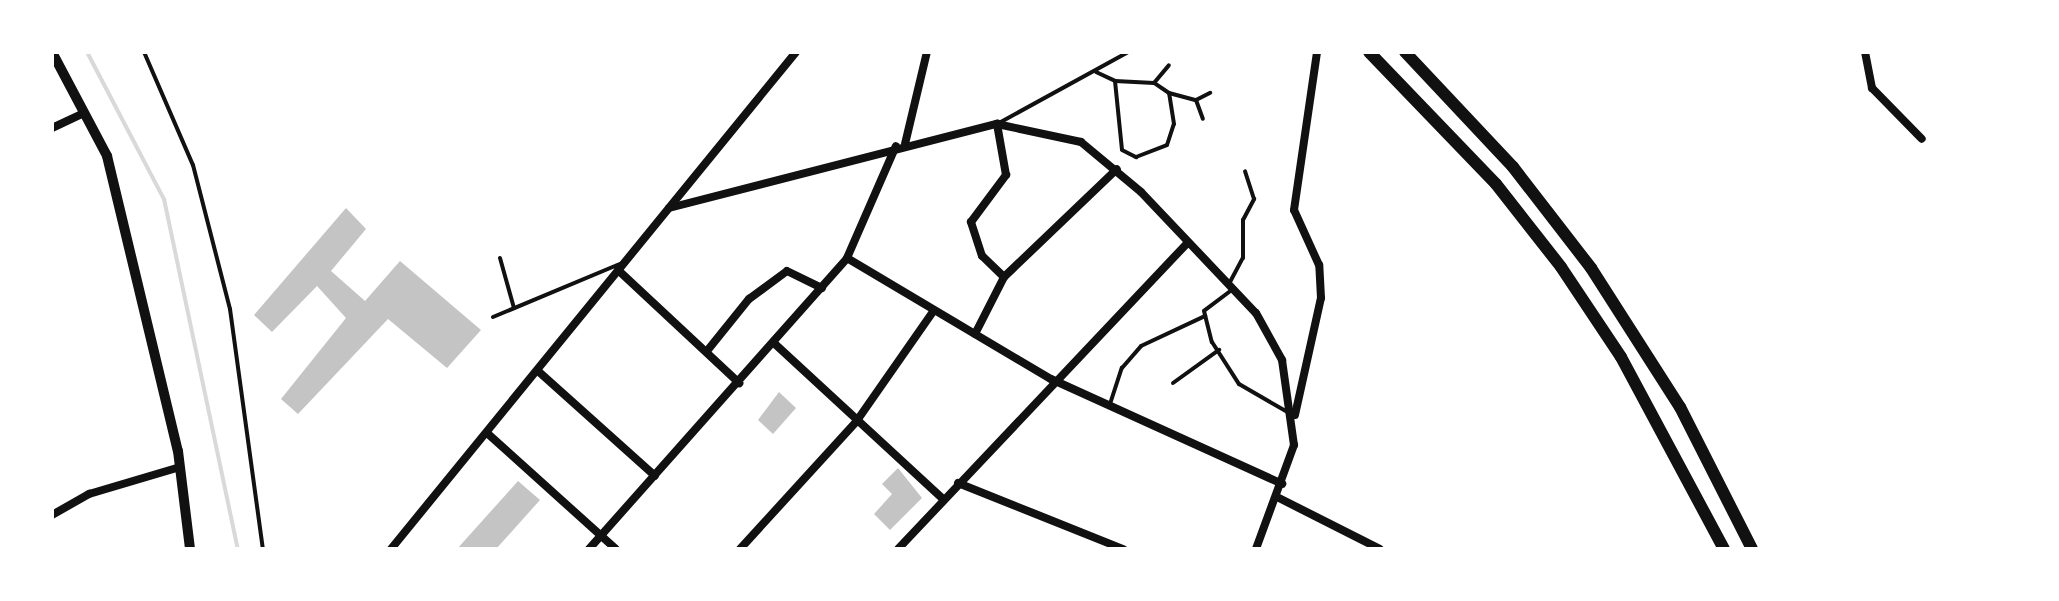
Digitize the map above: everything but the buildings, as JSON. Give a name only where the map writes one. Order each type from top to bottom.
[{"type":"main road","points":[[1369,52],[1496,184],[1561,267],[1621,357],[1724,549]]},
{"type":"main road","points":[[1405,52],[1513,167],[1591,268],[1680,407],[1752,549]]},
{"type":"street","points":[[52,52],[107,156],[180,467],[190,549]]},
{"type":"street","points":[[391,549],[796,52]]},
{"type":"street","points":[[589,549],[775,344],[847,258],[901,145],[927,52]]},
{"type":"street","points":[[1256,549],[1282,484],[1321,298],[1319,265],[1294,210],[1317,52]]},
{"type":"street","points":[[1865,52],[1872,88],[1922,139]]},
{"type":"street","points":[[52,128],[84,113]]},
{"type":"street","points":[[669,208],[901,145],[997,124],[1081,142],[1117,169],[1230,286],[1282,360],[1294,416]]},
{"type":"street","points":[[997,124],[1006,175],[971,222],[982,256],[1004,277]]},
{"type":"street","points":[[975,334],[1004,277],[1117,169]]},
{"type":"street","points":[[898,549],[1051,379],[1188,242]]},
{"type":"street","points":[[847,258],[1051,379],[1282,484]]},
{"type":"street","points":[[618,270],[739,383]]},
{"type":"street","points":[[707,351],[749,299],[787,271],[822,288]]},
{"type":"street","points":[[740,549],[856,422],[934,310]]},
{"type":"street","points":[[775,344],[856,422],[943,499]]},
{"type":"street","points":[[538,371],[655,476]]},
{"type":"street","points":[[487,433],[616,549]]},
{"type":"street","points":[[52,515],[89,494],[180,467]]},
{"type":"street","points":[[958,483],[1102,545],[1123,549]]},
{"type":"street","points":[[1277,497],[1380,549]]},
{"type":"lane","points":[[144,52],[193,165],[230,309],[263,549]]},
{"type":"lane","points":[[997,124],[1128,52]]},
{"type":"lane","points":[[1154,83],[1169,65]]},
{"type":"lane","points":[[1096,72],[1115,81],[1154,83],[1169,93],[1196,100],[1210,93]]},
{"type":"lane","points":[[1115,81],[1126,129],[1122,150],[1136,157],[1167,145],[1174,124],[1169,93]]},
{"type":"lane","points":[[1196,100],[1203,119]]},
{"type":"lane","points":[[1109,406],[1122,368],[1141,346],[1205,316],[1238,273],[1243,220],[1254,199],[1245,171]]},
{"type":"lane","points":[[500,258],[514,308]]},
{"type":"lane","points":[[493,317],[625,262]]},
{"type":"lane","points":[[1205,316],[1219,350],[1239,384],[1294,416]]},
{"type":"lane","points":[[1173,383],[1219,350]]},
{"type":"waterway","points":[[87,52],[164,199],[238,549]]}]
